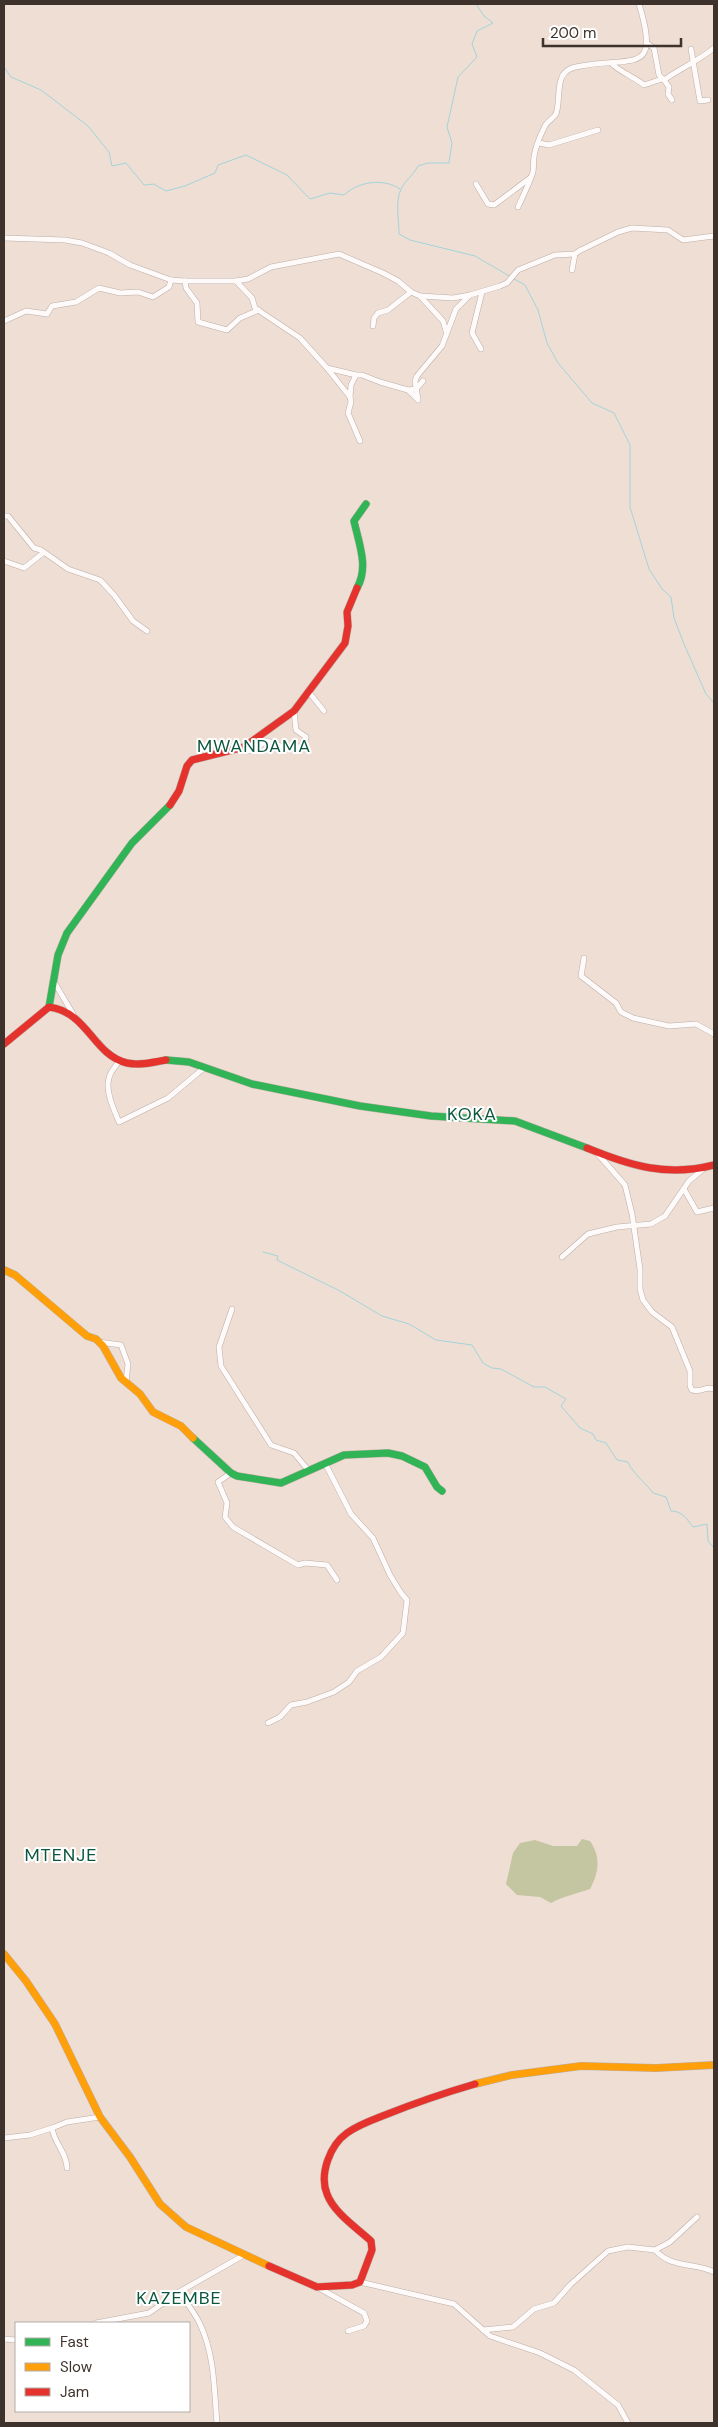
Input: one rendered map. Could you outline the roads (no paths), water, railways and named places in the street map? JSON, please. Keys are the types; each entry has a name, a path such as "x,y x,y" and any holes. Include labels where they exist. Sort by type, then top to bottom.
{"street":[{"path":"518,208 530,178 534,156 544,127 556,112 557,99 560,95 560,86 564,73 574,67 598,63 633,62 639,59 645,53 648,44 640,4"},
{"path":"648,44 654,48 659,75 669,86 669,97 672,100"},
{"path":"612,64 644,85 663,80 678,70 695,63 714,48"},
{"path":"691,49 695,63 700,101 708,100"},
{"path":"539,143 549,145 598,130"},
{"path":"476,184 488,204 494,205 530,178"},
{"path":"420,296 453,298 482,292 500,286 524,268 531,267 556,255 575,254 585,247 632,228 668,230 683,240 714,236"},
{"path":"4,238 65,240 82,243 108,253 130,265 171,280 185,282 248,279 271,267 339,254 383,273 420,296 443,321 446,331"},
{"path":"572,270 575,254"},
{"path":"4,320 26,311 47,314 52,306 76,302 99,288 120,293 138,292 153,297 169,287 171,280"},
{"path":"236,281 252,298 253,305 300,338 350,397"},
{"path":"185,282 186,288 197,303 196,317 198,322 202,324 227,330 240,318 259,310"},
{"path":"373,326 374,318 378,313 392,307 412,292"},
{"path":"481,349 472,333 482,292"},
{"path":"408,390 418,400 415,381 417,376 442,346 446,331 456,309 470,295"},
{"path":"326,368 356,376 362,375 408,390 416,389 423,381"},
{"path":"356,376 351,385 351,402 348,413 360,441"},
{"path":"4,1044 49,1007 52,980 58,955 67,933 132,843 168,808 179,791 187,766 192,760 244,747 294,711 345,643 348,626 347,612 350,601 363,577 364,568 354,521 360,516 366,504"},
{"path":"4,516 8,516 30,545 77,573 86,574 100,580 114,594 133,621 147,631"},
{"path":"4,561 24,568 44,553"},
{"path":"308,691 324,711"},
{"path":"244,747 249,751 268,741 283,748 292,749 304,746 306,737 296,730 294,711"},
{"path":"584,958 581,976 616,1003 621,1012 653,1024 669,1026 696,1024 714,1034"},
{"path":"52,980 75,1017 109,1054 119,1060 138,1064 179,1060 240,1080 348,1105 437,1116 516,1121 594,1150 655,1168 685,1171 714,1165"},
{"path":"49,1007 60,1008 75,1017"},
{"path":"119,1060 109,1078 108,1084 114,1111 119,1122 168,1098 204,1068"},
{"path":"594,1150 625,1185 634,1225 640,1269 640,1289 644,1300 652,1312 672,1327 680,1351 690,1371 690,1386 692,1390 696,1392 710,1388 714,1390"},
{"path":"562,1257 588,1234 634,1225 650,1224 665,1216 689,1181 702,1169"},
{"path":"684,1189 697,1212 714,1208"},
{"path":"4,1270 14,1275 86,1336 99,1342 121,1345 128,1364 126,1382"},
{"path":"232,1309 219,1347 221,1366 271,1445 294,1453 309,1471"},
{"path":"99,1342 121,1378 144,1398 153,1412 181,1426 231,1473 245,1478 277,1483 285,1482 326,1465 344,1455 388,1453 402,1456 425,1467 437,1487 442,1491"},
{"path":"268,1723 280,1717 289,1707 342,1688 357,1671 381,1657 401,1636 405,1627 407,1600 393,1579 373,1538 351,1514 326,1465"},
{"path":"231,1473 218,1482 227,1503 225,1517 233,1527 298,1565 305,1563 327,1565 337,1580"},
{"path":"4,1954 26,1981 55,2024 100,2117 166,2211 186,2227 244,2255 317,2286 364,2313 367,2321 364,2326 348,2331"},
{"path":"360,2282 372,2250 371,2241 334,2206 327,2194 324,2179 324,2169 331,2152 346,2133 363,2124 433,2096 512,2075 581,2066 656,2068 714,2065"},
{"path":"4,2138 30,2135 68,2122 100,2117"},
{"path":"52,2128 54,2139 66,2159 67,2168"},
{"path":"655,2250 670,2242 697,2217"},
{"path":"482,2330 513,2327 534,2309 554,2303 570,2285 608,2251 628,2247 655,2250 673,2264 714,2272"},
{"path":"102,2322 149,2314 179,2292 244,2255"},
{"path":"317,2286 352,2285 360,2282 416,2297 450,2302 460,2308 490,2336 540,2353 574,2370 618,2405 628,2423"},
{"path":"179,2292 197,2318 208,2346 212,2364 217,2423"}],"waterway":[{"path":"476,4 484,16 493,23 477,31 472,44 477,57 458,77 447,127 452,143 449,163 428,163 418,166 403,186 398,200 399,234 410,240 475,256 511,277"},
{"path":"4,49 4,56"},
{"path":"4,67 11,77 41,90 88,126 109,152 112,166 126,163 144,185 154,184 166,191 185,186 215,173 218,165 246,155 287,175 310,199 330,193 344,195 364,184 379,182 387,183 400,189"},
{"path":"514,279 525,285 538,310 547,343 558,363 592,403 614,413 630,445 630,507 649,569 662,589 671,597 674,618 684,644 706,694 714,703"},
{"path":"263,1252 278,1256 277,1260 340,1291 382,1316 409,1324 436,1340 472,1345 483,1363 492,1368 501,1369 534,1387 545,1387 566,1399 561,1406 580,1428 593,1434 596,1440 606,1443 617,1460 628,1462 633,1471 653,1493 666,1497 671,1511 681,1514 693,1527 707,1524 708,1541 714,1548"}],"district":[{"name":"MWANDAMA","path":"254,746"},
{"name":"KOKA","path":"472,1114"},
{"name":"MTENJE","path":"61,1855"},
{"name":"KAZEMBE","path":"179,2298"}]}
